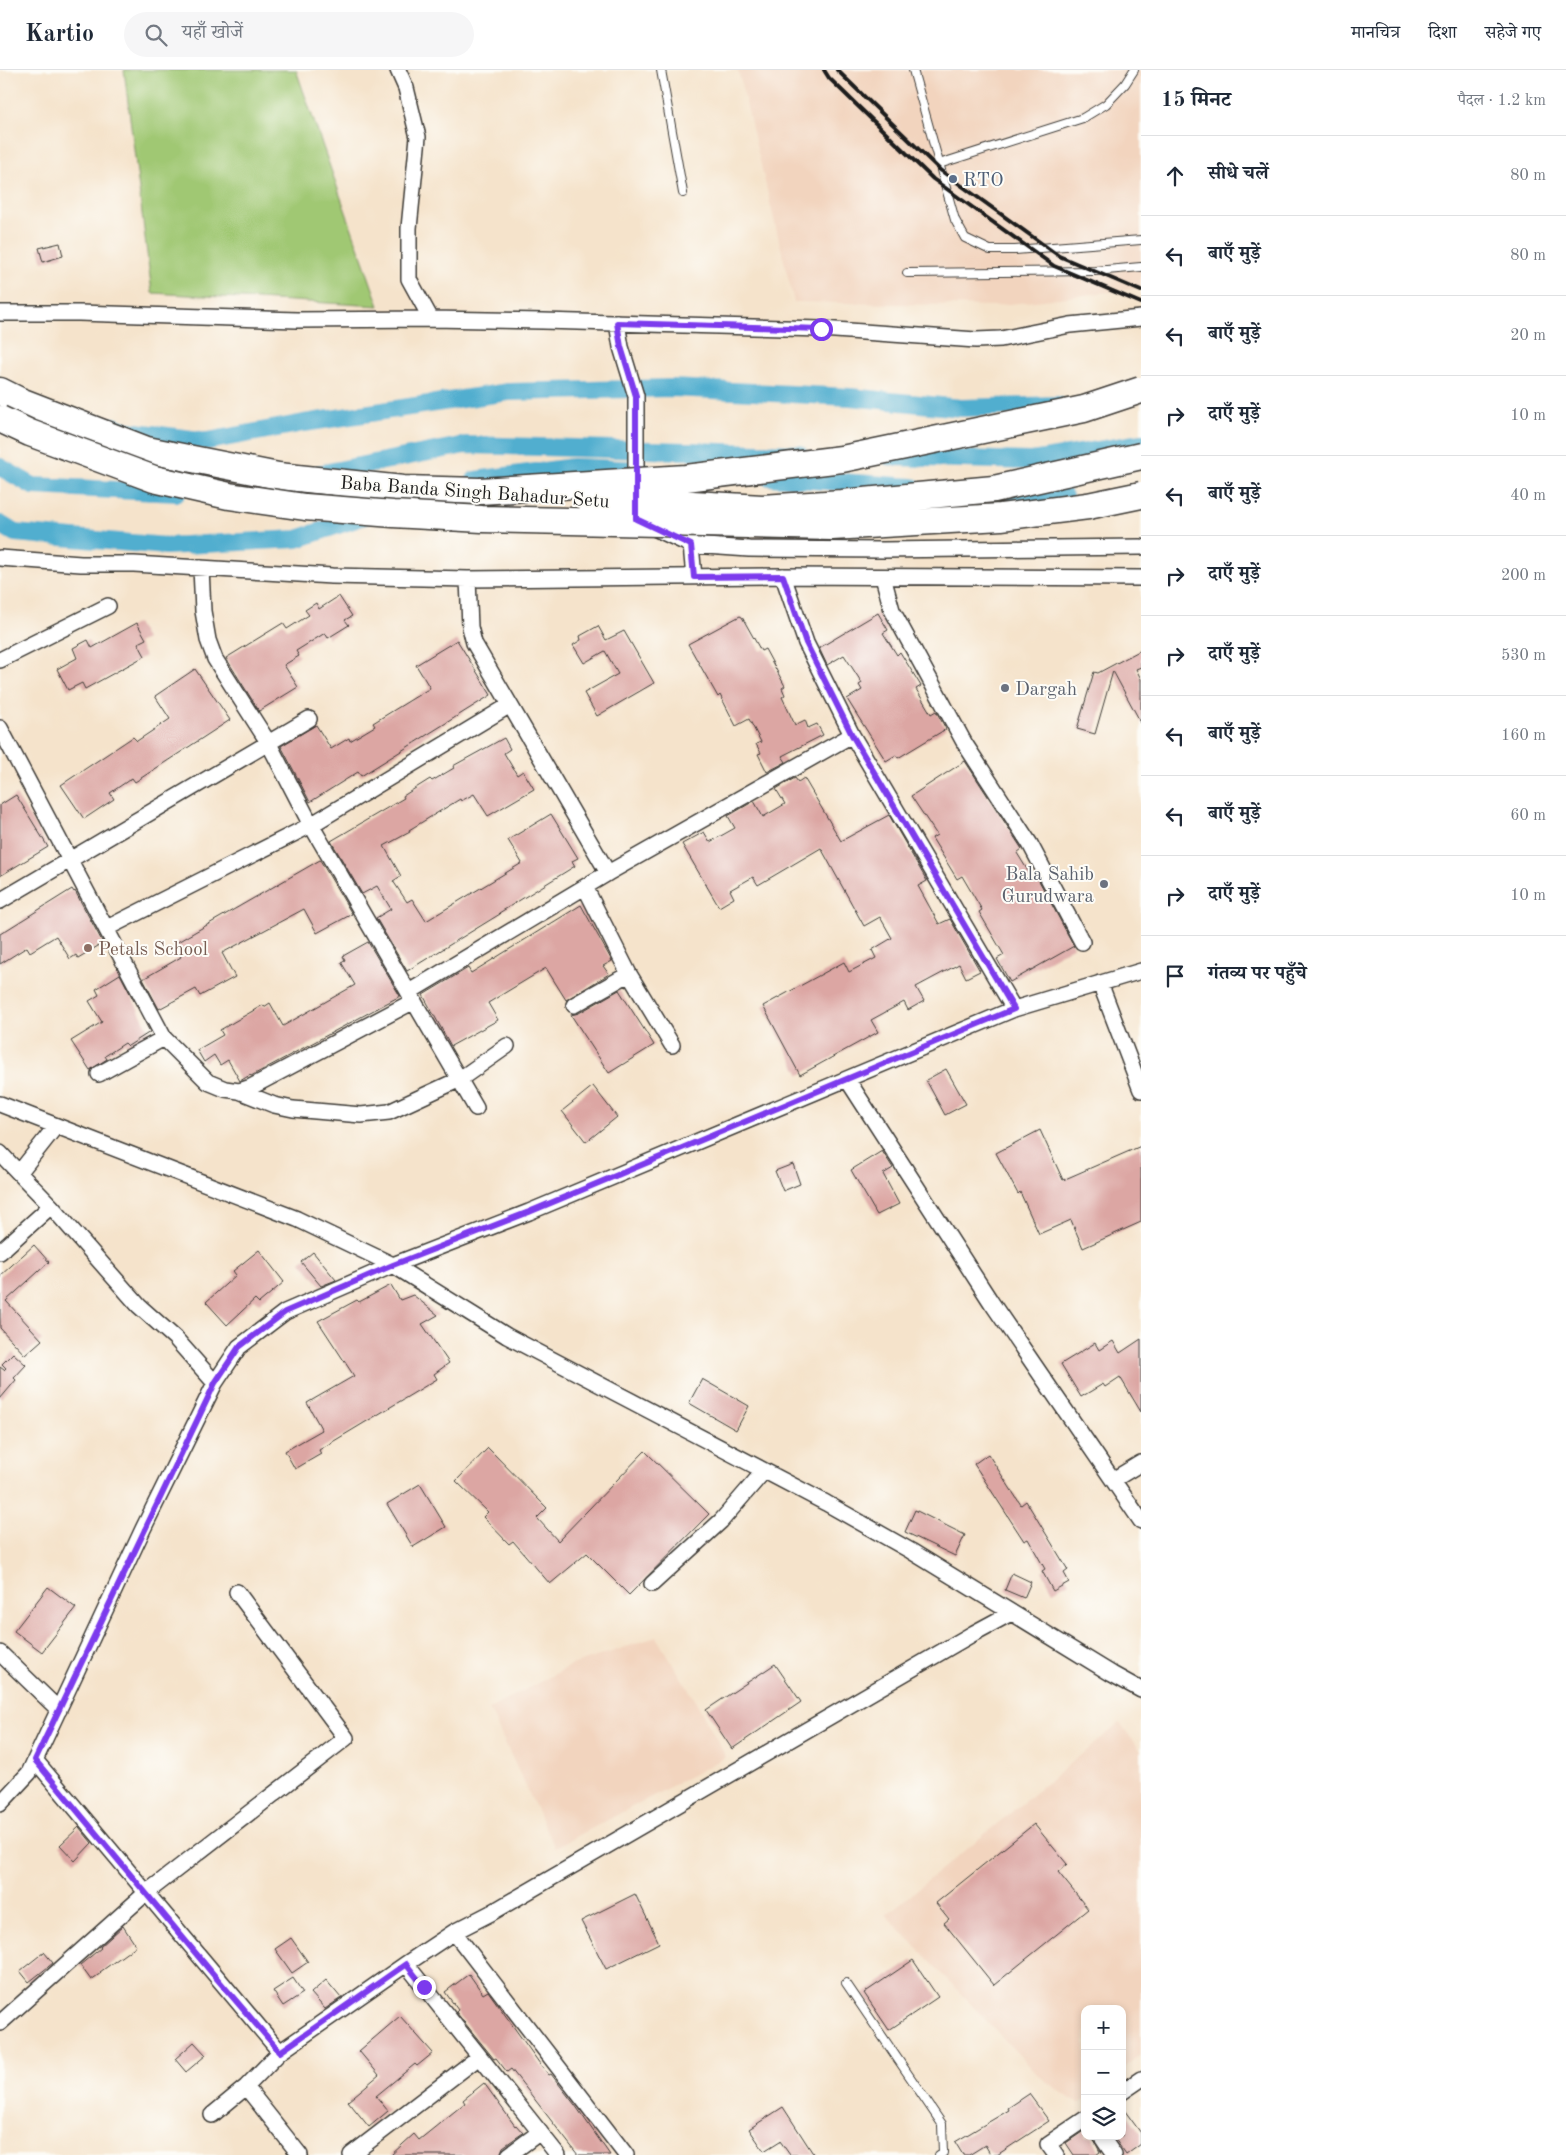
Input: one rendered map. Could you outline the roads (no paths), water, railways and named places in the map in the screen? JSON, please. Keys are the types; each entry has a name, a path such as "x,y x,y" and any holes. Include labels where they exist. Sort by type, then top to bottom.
{"highway":[{"name":"Baba Banda Singh Bahadur Setu","path":"0,390 18,400 147,450 278,476 403,489 762,508 842,504 994,489 1141,456"},
{"path":"480,492 686,478 842,459 1084,409 1141,390"},
{"name":"Baba Banda Singh Bahadur Setu","path":"0,419 30,434 154,480 229,496 324,509 482,519 832,527 1002,517 1088,506 1141,495"},
{"path":"1088,506 1141,503"}],"street":[{"path":"398,70 406,88 418,137 409,228 409,279 432,319"},
{"path":"0,313 79,313 297,320 432,319 617,323 821,329 976,340 1001,339 1070,324 1141,318"},
{"path":"617,323 621,347 636,396 636,519 691,545 749,549 874,550 1141,547"},
{"path":"691,545 694,577"},
{"path":"0,558 81,564 201,568 332,576 468,579 783,576 1141,578"},
{"path":"201,568 203,611 208,640 215,659 268,742 311,825 476,1108"},
{"path":"783,576 806,643 852,735 1014,1009"},
{"path":"883,577 892,610 965,744 1030,844 1082,942"},
{"path":"468,579 470,627 474,643 608,873"},
{"path":"0,660 108,606"},
{"path":"107,928 311,825 510,705"},
{"path":"0,901 309,719"},
{"path":"0,728 164,1038 208,1082 226,1089 239,1091 274,1105 292,1109 374,1114 389,1112 408,1105 460,1079 507,1046"},
{"path":"239,1091 251,1087 412,996 608,873 852,735"},
{"path":"585,887 629,974 672,1045"},
{"path":"0,1804 29,1773 215,1383 239,1347 285,1312 393,1265 529,1212 1014,1009 1141,971"},
{"path":"574,1005 629,974"},
{"path":"1100,983 1141,1090"},
{"path":"99,1074 164,1038"},
{"path":"847,1079 991,1302 1141,1521"},
{"path":"0,1104 297,1219 393,1265 507,1336 764,1470 911,1551 1141,1690"},
{"path":"19,1173 56,1126"},
{"path":"0,1153 51,1206 139,1306 175,1338 215,1383"},
{"path":"0,1252 51,1206"},
{"path":"1112,1480 1141,1462"},
{"path":"652,1584 721,1522 764,1470"},
{"path":"0,2023 146,1893 346,1738 237,1592"},
{"path":"212,2115 246,2087 280,2052 454,1932 525,1894 1011,1613"},
{"path":"0,1653 59,1710"},
{"path":"35,1760 280,2052"},
{"path":"454,1932 626,2155"},
{"path":"406,1964 558,2155"},
{"path":"351,2155 479,2057"},
{"path":"1126,2089 1141,2079"},
{"path":"246,2087 300,2155"},
{"path":"1056,2155 1048,2144 1081,2122"},
{"path":"509,2155 540,2132"},
{"path":"1104,2140 1114,2155"}],"lane":[{"path":"660,70 683,193"},
{"path":"913,70 955,220 965,238 990,250 1015,250 1141,240"},
{"path":"939,164 1084,118 1106,104 1125,84 1134,70"},
{"path":"907,273 1095,271 1141,267"},
{"path":"846,1983 942,2124 943,2152 939,2155"}],"waterway":[{"path":"113,426 128,431 208,441 304,423 508,392 672,388 850,397 961,408 1058,405"},
{"path":"890,457 1032,461 1141,443"},
{"path":"318,474 465,445 799,454"},
{"path":"0,467 33,486 177,493"},
{"path":"475,480 573,467 641,470"},
{"path":"769,477 913,487"},
{"path":"996,495 1043,499 1064,496"},
{"path":"0,524 15,533 166,546 297,539 365,516"}],"railway":[{"path":"824,70 829,78 933,179 1054,266 1141,303"},
{"path":"837,70 940,170 1059,256 1141,291"}],"place":[{"name":"RTO","path":"953,179"},
{"name":"Dargah","path":"1005,688"},
{"name":"Bala Sahib Gurudwara","path":"1104,884"},
{"name":"Petals School","path":"88,948"}]}
